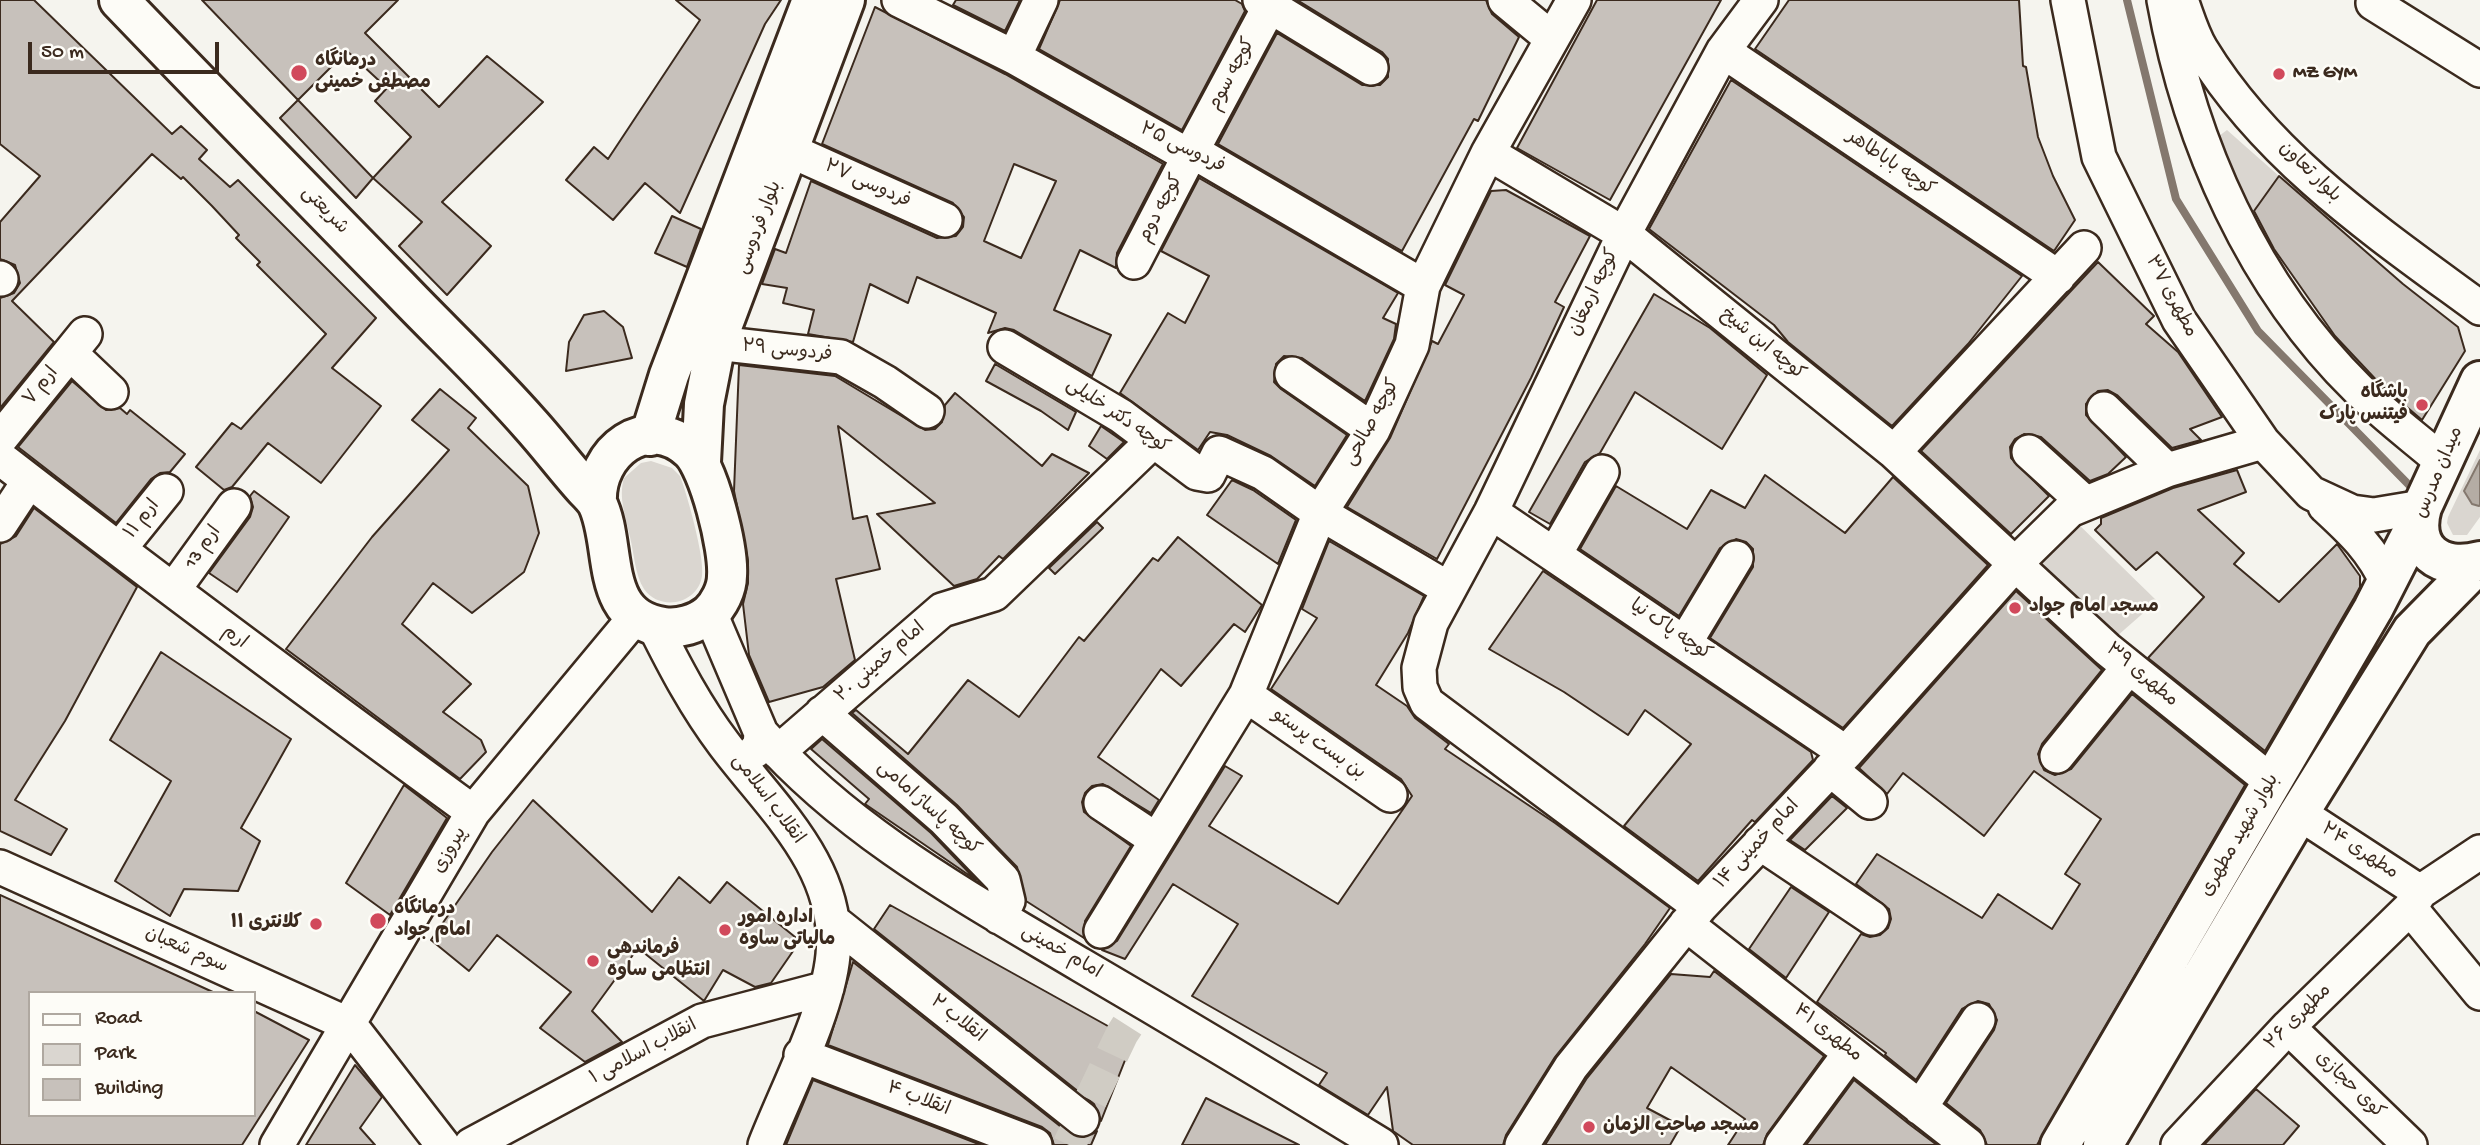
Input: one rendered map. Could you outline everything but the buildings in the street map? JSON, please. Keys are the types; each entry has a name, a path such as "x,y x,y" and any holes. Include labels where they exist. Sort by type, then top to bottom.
{"main road":[{"name":"شریعتی","path":"119,0 529,423 597,503"},
{"name":"بلوار فردوسی","path":"701,462 704,404 716,343 845,0"},
{"name":"بلوار فردوسی","path":"650,436 669,375 804,4"},
{"name":"میدان مدرس","path":"2480,380 2419,515 2423,545 2438,561 2460,566 2480,561"},
{"name":"شریعتی","path":"529,423 568,446 607,461"},
{"path":"650,436 679,443 701,462 708,478 728,578 722,597 710,613 693,624 674,628 645,621 623,602 616,586 597,503 596,486 607,461 624,444 650,436"},
{"name":"بلوار شهید مطهری","path":"2060,1145 2387,583 2419,515"},
{"name":"بلوار شهید مطهری","path":"2103,1145 2299,813 2413,631 2480,561"}],"street":[{"name":"فردوسی ۲۵","path":"899,0 1014,57 1191,153 1423,286"},
{"path":"1014,57 1041,0"},
{"path":"1505,0 1551,38"},
{"name":"کوچه صالحی","path":"1101,931 1155,839 1247,695 1320,513 1373,430 1412,345 1423,286 1488,153 1574,0"},
{"name":"کوچه ارمغان","path":"1448,592 1491,512 1624,234 1723,51 1761,0"},
{"name":"مطهری ۳۷","path":"2068,0 2099,157 2179,320 2263,442 2311,493 2352,512 2419,515"},
{"path":"2164,0 2175,60 2205,147 2253,254 2299,320 2357,389 2443,462"},
{"name":"بلوار تعاون","path":"2181,0 2200,47 2238,103 2343,207 2480,308"},
{"path":"1268,2 1371,68"},
{"name":"کوچه سوم","path":"1191,153 1268,2"},
{"path":"2373,3 2480,71"},
{"name":"کوچه باباطاهر","path":"1723,51 2058,277"},
{"name":"فردوسی ۲۷","path":"789,150 945,220"},
{"name":"کوچه دوم","path":"1134,262 1191,153"},
{"name":"کوچه ابن شیخ","path":"1488,153 1624,234 1894,452 2016,563"},
{"path":"1894,452 2084,248"},
{"name":"ارم ۷","path":"0,439 77,343 111,392"},
{"name":"فردوسی ۲۹","path":"716,343 841,357 874,375 928,411"},
{"name":"کوچه دکتر خلیلی","path":"1005,347 1121,416 1198,473 1208,475 1219,453 1263,473 1320,513"},
{"path":"1292,374 1373,430"},
{"path":"2104,409 2167,470"},
{"name":"امام خمینی ۲۰","path":"724,744 737,752 755,752 760,745 769,743 822,713 942,610 994,594 1153,441"},
{"name":"امام خمینی ۱۴","path":"1522,1145 1571,1067 1693,915 1838,761 2016,563 2070,510 2167,470 2263,442"},
{"path":"2029,452 2085,503"},
{"name":"ارم","path":"0,458 174,589 229,635 473,812"},
{"path":"1555,554 1602,472"},
{"path":"0,525 29,481"},
{"name":"ارم ۱۱","path":"120,548 166,491"},
{"path":"2311,493 2362,541 2377,560 2387,583"},
{"name":"ارم 13","path":"174,589 234,506"},
{"name":"کوچه پاک نیا","path":"1491,512 1686,641 1838,761 1870,802"},
{"path":"1320,513 1448,592"},
{"path":"1686,641 1736,558"},
{"name":"مطهری ۳۹","path":"2016,563 2129,667 2272,782"},
{"name":"مطهری ۴۱","path":"1448,592 1432,622 1419,668 1420,687 1427,704 1693,915 1850,1053 1968,1145"},
{"path":"710,613 769,743"},
{"name":"انقلاب اسلامی","path":"645,621 724,744 786,818 813,862 827,894 833,921 833,955 827,988 765,1145"},
{"name":"پیروزی","path":"276,1145 350,1026 473,812 645,621"},
{"path":"2057,756 2129,667"},
{"name":"بن بست پرستو","path":"1247,695 1390,795"},
{"name":"کوچه پاساژ امامی","path":"822,713 944,819 1003,880 1008,901 999,916"},
{"name":"امام خمینی","path":"769,743 819,793 883,843 999,916 1381,1145"},
{"path":"1101,803 1155,839"},
{"name":"مطهری ۲۴","path":"2299,813 2415,900 2480,993"},
{"path":"1759,843 1872,918"},
{"name":"مطهری ۲۶","path":"2178,1145 2288,1027 2415,900 2480,852"},
{"name":"سوم شعبان","path":"0,867 350,1026 443,1145"},
{"name":"انقلاب ۲","path":"833,921 1082,1119"},
{"name":"انقلاب اسلامی ۱","path":"471,1145 702,1021 827,988"},
{"path":"1920,1108 1978,1020"},
{"name":"کوی حجازی","path":"2288,1027 2410,1145"},
{"path":"1783,1145 1850,1053"},
{"name":"انقلاب ۴","path":"801,1055 1035,1145"}],"green space":[{"path":"2227,130 2279,176 2247,221 2215,139"},
{"path":"2480,450 2480,460 2466,484 2472,504 2480,505 2480,517 2467,535 2453,535 2447,523 2448,517"},
{"path":"651,461 672,468 680,476 698,541 702,567 699,586 694,593 678,602 659,601 644,589 637,571 623,508 624,478 641,463"},
{"path":"2070,516 2157,601 2108,644 2022,564"}],"shaded area":[{"path":"2480,460 2479,506 2472,504 2464,491"}],"waterway":[{"path":"2127,0 2176,199 2258,331 2409,485"}],"tunnel":[{"path":"1069,1145 1122,1034 1143,1001"}],"place":[{"name":"درمانگاه مصطفی خمینی","path":"299,73"},
{"name":"MZ GYM","path":"2279,74"},
{"name":"باشگاه فیتنس پارک","path":"2422,405"},
{"name":"مسجد امام جواد","path":"2015,608"},
{"name":"درمانگاه امام جواد","path":"378,921"},
{"name":"کلانتری ۱۱","path":"316,924"},
{"name":"اداره امور مالیاتی ساوه","path":"725,930"},
{"name":"فرماندهی انتظامی ساوه","path":"593,961"},
{"name":"مسجد صاحب الزمان","path":"1589,1127"}]}
